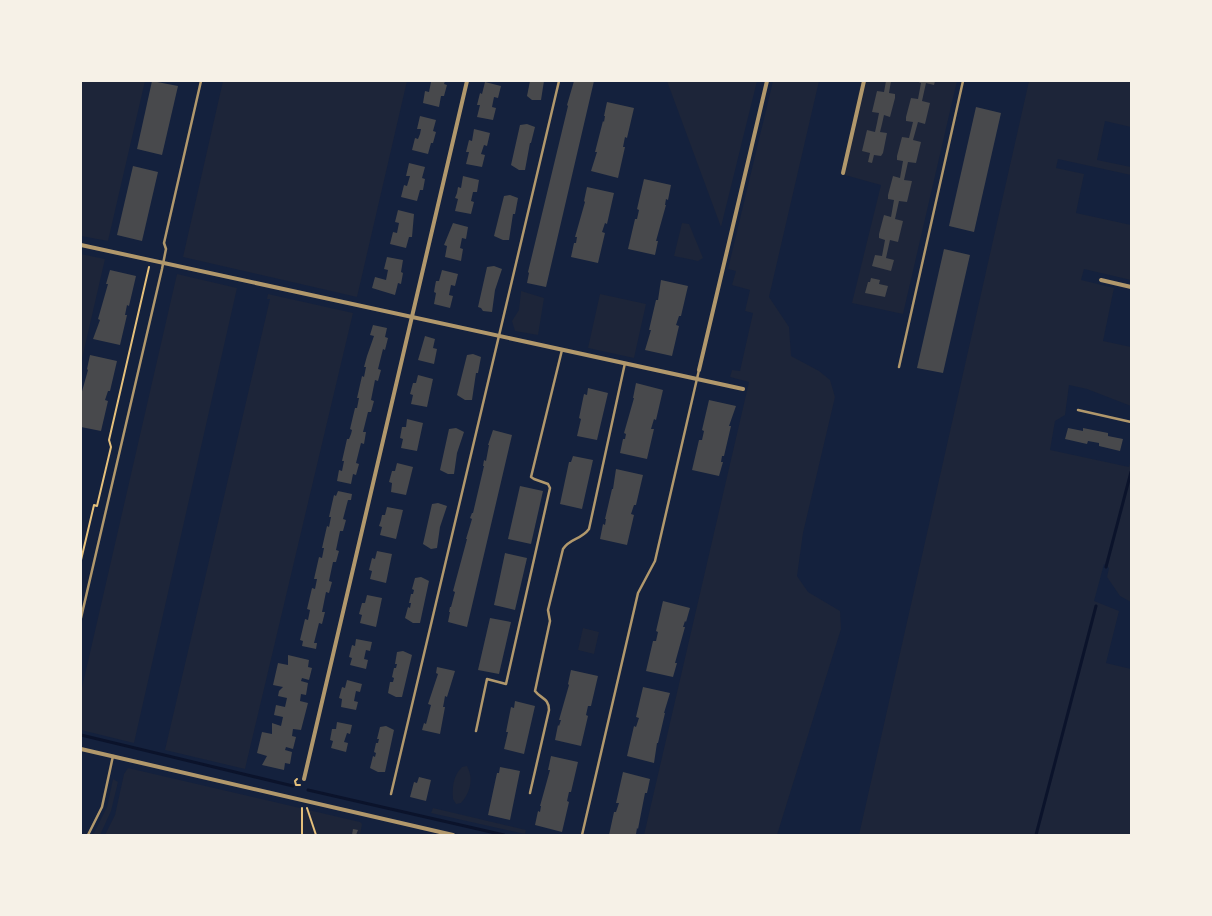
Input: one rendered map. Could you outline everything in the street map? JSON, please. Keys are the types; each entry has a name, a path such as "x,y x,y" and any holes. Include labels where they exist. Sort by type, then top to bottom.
{"street":[{"path":"304,779 467,81"},
{"path":"699,370 767,81"},
{"path":"843,174 864,81"},
{"path":"81,245 743,389"},
{"path":"1101,280 1131,287"},
{"path":"81,749 454,835"}],"lane":[{"path":"81,618 164,263 166,249 164,243 201,81"},
{"path":"391,794 500,336 558,81"},
{"path":"899,367 963,81"},
{"path":"476,731 487,679 506,684 529,585 550,488 548,484 531,477 562,350"},
{"path":"530,793 549,710 549,704 545,698 535,691 550,621 548,610 563,549 568,542 582,536 588,530 625,364"},
{"path":"582,835 638,593 655,560 699,370"},
{"path":"1078,410 1131,422"},
{"path":"88,835 102,807 113,756"}],"path":[{"path":"81,560 94,505 97,506 112,447 109,440 149,268"},
{"path":"302,806 302,835"},
{"path":"307,808 316,835"}],"shaded area":[{"path":"81,81 145,81 108,241 81,236"},
{"path":"223,81 407,81 357,297 183,257"},
{"path":"667,81 757,81 721,227"},
{"path":"773,81 819,81 769,297 789,327 791,356 819,371 830,380 835,397 803,533 797,576 808,592 840,611 841,629 777,835 644,835 749,382 730,377 732,370 740,371 753,313 745,311 750,290 732,285 736,271 728,269"},
{"path":"861,81 957,81 903,314 852,303 881,185 841,174"},
{"path":"1029,81 1131,81 1131,127 1105,121 1097,160 1131,167 1131,175 1058,159 1056,168 1084,174 1076,213 1131,225 1131,280 1084,269 1081,280 1114,288 1103,341 1131,347 1131,406 1087,389 1069,385 1065,415 1055,421 1050,450 1129,467 1131,459 1131,602 1120,596 1107,577 1109,568 1104,564 1094,601 1119,611 1106,663 1131,669 1131,835 859,835"},
{"path":"682,223 689,224 703,258 698,261 674,256"},
{"path":"81,254 105,259 81,363"},
{"path":"177,274 237,288 134,743 81,730 81,692"},
{"path":"521,291 544,298 538,335 515,331 512,321 519,310"},
{"path":"268,294 353,313 245,769 165,750 270,299 267,299"},
{"path":"600,294 646,304 634,358 588,348"},
{"path":"583,628 599,632 594,654 578,650"},
{"path":"467,766 471,781 469,790 461,803 456,804 453,799 454,782 459,770 462,767"},
{"path":"128,768 360,822 362,824 360,835 105,835 115,815 124,774"},
{"path":"113,779 118,782 111,811 100,835 93,835 107,807"},
{"path":"433,808 526,830 525,834 431,813"}],"building":[{"path":"152,81 178,86 162,155 137,149"},
{"path":"428,81 445,81 444,84 447,85 444,96 441,96 439,107 423,103 425,91 429,92 431,82"},
{"path":"530,81 544,81 541,100 532,100 527,96"},
{"path":"574,81 594,81 546,287 527,283 528,272"},
{"path":"886,81 891,81 889,93 895,94 895,98 890,117 884,115 880,132 887,133 883,153 881,156 874,155 872,163 868,162 870,153 862,151 867,130 875,132 879,113 872,112 877,91 884,92"},
{"path":"916,81 935,81 934,85 926,83 922,101 930,103 925,124 918,122 913,140 921,142 916,163 908,162 904,180 912,181 907,202 899,201 895,219 903,221 898,242 890,240 886,258 894,260 891,271 872,266 875,255 882,256 885,240 879,238 879,234 884,215 891,217 894,200 888,199 888,195 893,176 900,178 903,161 897,160 897,156 902,137 909,138 913,122 906,121 906,117 911,98 918,99 921,83"},
{"path":"485,82 501,86 498,98 494,97 492,107 496,108 493,120 477,117 480,105 477,105"},
{"path":"607,102 634,108 627,138 625,137 623,147 625,147 618,178 591,171 597,152 595,152 603,121 604,122"},
{"path":"976,107 1001,113 974,232 949,226"},
{"path":"420,116 436,120 433,131 436,132 428,154 412,150 415,138 418,139 420,134 421,129 417,129"},
{"path":"527,124 535,127 530,143 525,170 519,170 511,165 520,125"},
{"path":"474,129 490,133 487,146 484,145 481,154 485,155 482,167 466,164 469,152 466,152 469,140 472,141"},
{"path":"409,163 425,167 422,178 425,179 423,190 420,190 417,201 401,197 404,185 407,186 410,176 406,176"},
{"path":"133,166 158,172 142,241 117,235"},
{"path":"463,176 479,180 477,192 473,192 471,201 474,202 471,214 455,211 458,199 455,198 458,187 461,188"},
{"path":"644,179 671,185 668,200 666,199 666,205 656,241 658,241 655,255 628,249 635,219 637,219 639,210 637,209"},
{"path":"587,187 614,193 607,224 605,223 602,232 605,233 598,263 571,257 574,243 576,243 577,237 575,237 585,202"},
{"path":"510,195 518,198 515,214 513,214 509,240 503,240 494,236 504,196"},
{"path":"398,210 414,214 412,237 409,237 406,248 390,244 393,232 397,233 399,223 395,222"},
{"path":"453,223 468,227 466,239 462,238 460,248 463,249 461,261 445,257 447,246 444,245"},
{"path":"944,249 970,255 943,373 917,368"},
{"path":"387,257 403,260 401,284 398,283 395,295 372,288 375,277 386,280 388,270 384,269"},
{"path":"494,266 502,269 495,290 492,312 483,311 478,307 487,267"},
{"path":"110,270 136,276 129,306 127,305 125,315 127,315 120,345 93,339 100,320 98,319 108,284 106,284"},
{"path":"442,270 458,274 455,286 451,285 449,295 453,296 450,308 434,304 436,281 439,281"},
{"path":"871,278 880,280 879,284 888,286 885,297 865,293 868,282 870,282"},
{"path":"661,280 688,286 681,316 679,316 676,325 679,326 672,356 645,350 651,330 649,330 656,300 658,300"},
{"path":"373,325 387,328 385,337 388,338 385,350 383,349 378,369 381,370 378,381 375,380 371,400 374,401 371,412 368,412 363,432 366,432 364,444 361,443 356,463 359,464 356,475 353,474 351,484 337,481 339,470 342,471 344,461 342,461 347,439 349,439 351,434 352,430 350,429 355,408 357,408 359,398 357,398 362,376 364,377 366,367 364,367 374,336 370,335"},
{"path":"425,336 435,339 433,348 437,349 434,364 418,360"},
{"path":"473,354 481,357 478,373 476,373 472,400 465,400 457,395 467,355"},
{"path":"90,355 117,361 110,391 108,391 105,400 108,401 101,431 81,427 81,395 88,370"},
{"path":"418,375 433,379 427,407 411,404 413,395 410,394 413,383 416,383"},
{"path":"636,383 663,390 656,420 654,419 651,429 654,429 647,459 620,453 623,439 625,439 626,434 624,433 634,398"},
{"path":"588,388 608,393 597,440 577,436 584,394 587,395"},
{"path":"709,400 736,406 729,426 731,426 724,456 722,456 721,462 723,462 719,476 692,470 699,440 702,440 704,431 702,430"},
{"path":"407,419 423,423 417,451 401,448 403,439 400,438 402,427 406,427"},
{"path":"456,428 464,432 457,453 454,474 448,474 440,470 449,429"},
{"path":"1068,428 1083,431 1083,428 1108,433 1108,436 1123,439 1120,451 1099,446 1099,443 1088,441 1087,444 1065,439"},
{"path":"493,430 512,435 467,627 448,622 449,612 472,519 470,518 473,513 484,466 484,460 486,461 488,445"},
{"path":"573,456 593,460 582,509 560,504 569,462 571,462"},
{"path":"397,463 413,467 406,495 391,492 392,483 389,482 392,471 395,471"},
{"path":"616,469 643,475 636,505 634,505 631,514 634,515 627,545 600,539 603,524 605,525"},
{"path":"520,486 543,491 531,544 508,539"},
{"path":"338,491 352,494 351,500 348,500 343,519 346,520 343,531 340,531 336,550 339,551 336,562 333,562 329,581 332,582 329,593 326,592 322,612 325,612 322,624 319,623 314,643 317,643 316,649 302,646 303,641 300,640 305,619 308,620 310,610 307,609 312,588 315,589 317,579 314,579 319,557 322,558 324,548 322,548 327,526 329,527 331,517 329,517 334,495 336,496"},
{"path":"438,503 447,506 440,527 437,548 431,549 423,544 432,504"},
{"path":"387,507 403,510 396,539 380,535 382,527 379,526 382,515 385,515"},
{"path":"377,551 392,554 386,583 370,579 372,571 369,570 372,558 375,559"},
{"path":"505,553 527,558 515,610 494,605"},
{"path":"421,577 429,581 420,623 413,623 405,618 408,607 410,608 411,603 409,603 411,594 413,594 414,590 412,589 415,578"},
{"path":"367,595 382,598 376,627 360,623 362,615 359,614 362,603 365,603"},
{"path":"663,601 690,608 683,627 685,627 675,663 677,663 673,677 646,671 653,641 656,641 658,632 656,631"},
{"path":"490,618 511,622 499,674 478,670"},
{"path":"356,639 372,642 370,651 366,650 364,659 368,660 366,669 350,665 352,658 349,657 352,645 355,646"},
{"path":"403,651 412,655 402,697 396,697 388,693 390,682 393,682 394,678 392,677 394,668 396,668 397,664 395,664 397,652"},
{"path":"288,655 309,660 308,667 312,668 309,680 302,678 301,681 308,683 306,695 301,694 300,701 308,703 301,730 293,729 292,736 296,737 293,749 286,747 285,750 292,752 290,764 285,763 284,770 262,765 267,756 257,753 262,732 272,734 272,723 281,726 283,717 274,715 276,705 285,707 287,698 278,696 279,691 283,687 273,685 278,663 288,665"},
{"path":"437,667 455,671 447,697 445,696 443,707 445,707 440,734 422,730 424,723 426,724 431,705 428,704 438,674 436,673"},
{"path":"571,670 598,676 591,706 588,706 586,715 588,716 581,746 555,740 569,685"},
{"path":"347,680 362,684 360,692 356,691 354,701 358,702 356,710 341,707 342,699 339,698 342,687 345,688"},
{"path":"643,687 670,693 657,743 654,763 627,756 634,726 636,727 639,718 636,717"},
{"path":"515,701 535,706 524,754 504,749 511,707 514,708"},
{"path":"337,722 352,725 350,734 347,733 344,742 348,743 346,752 331,748 333,741 330,740 332,729 336,729"},
{"path":"386,726 394,730 385,772 378,772 370,768 373,756 375,757 376,753 374,752 376,743 378,743 379,739 377,739 380,727"},
{"path":"551,756 578,762 571,792 569,792 567,801 569,802 562,832 535,825 538,811 540,812 540,806 550,770 548,770"},
{"path":"500,767 520,771 510,820 488,815 497,773 499,773"},
{"path":"623,772 650,779 647,793 645,793 638,829 637,828 636,834 639,835 609,835 614,812 616,812 619,803 616,803"},
{"path":"419,777 431,780 426,801 410,797 414,782 417,783"},
{"path":"353,829 358,830 356,835 352,835"}],"waterway":[{"path":"1106,567 1131,472"},
{"path":"1036,835 1096,606"},
{"path":"81,735 293,786"},
{"path":"308,790 504,835"}]}
